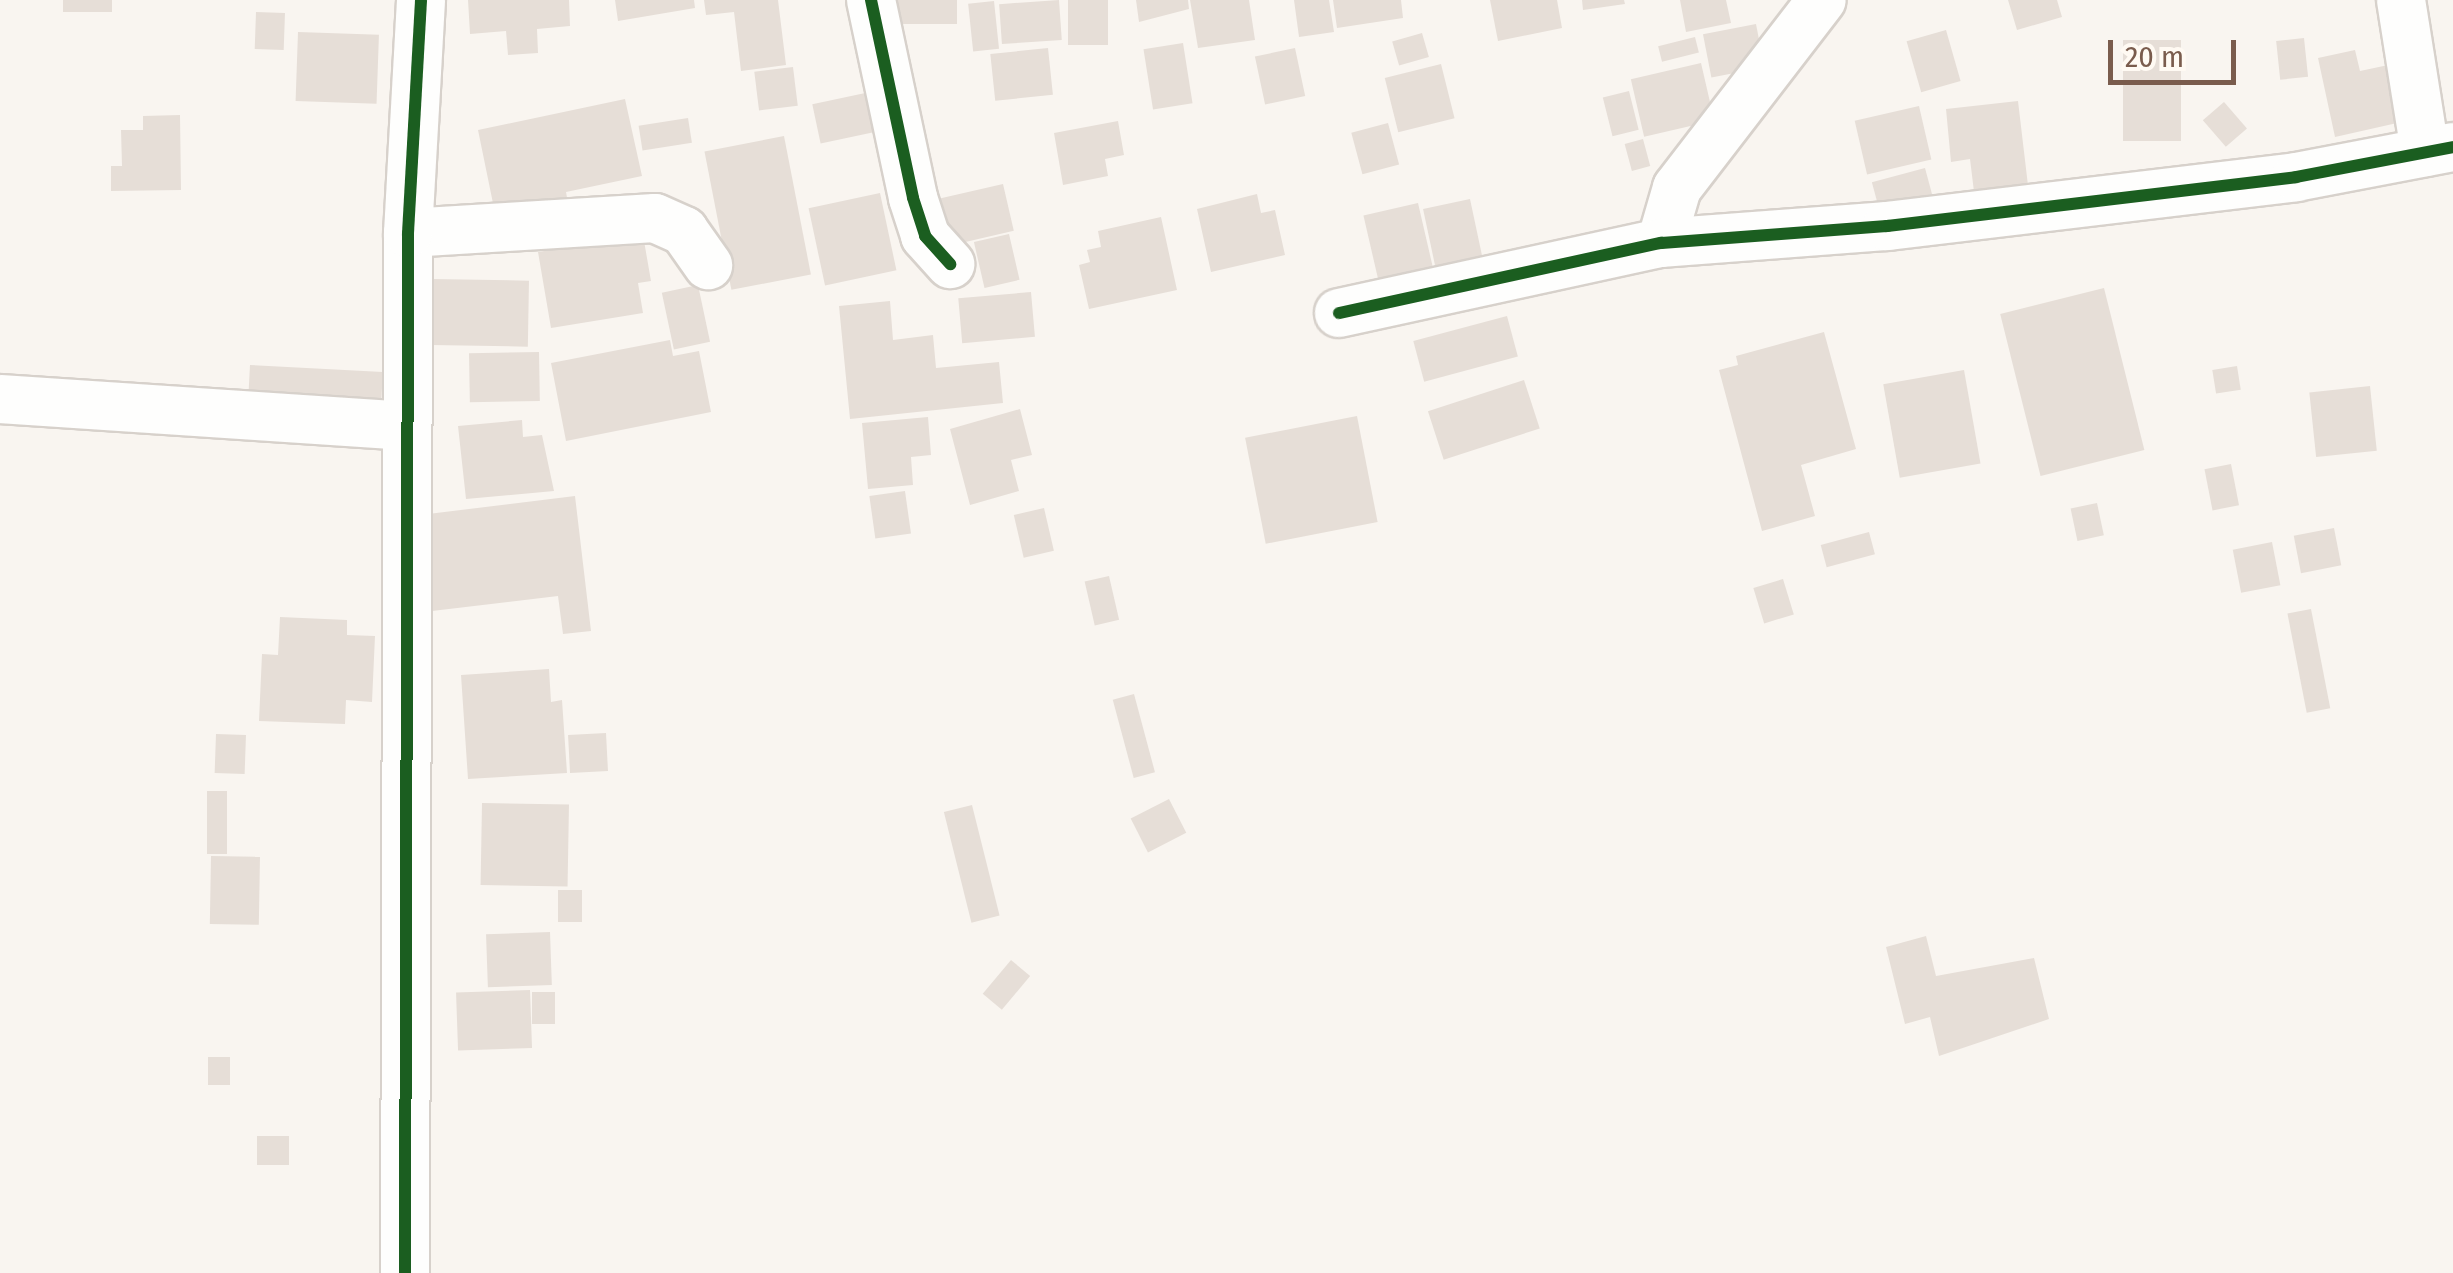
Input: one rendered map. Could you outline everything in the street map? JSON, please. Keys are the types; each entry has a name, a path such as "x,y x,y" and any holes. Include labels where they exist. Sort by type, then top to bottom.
{"street":[{"path":"405,1273 408,234 421,0"},
{"path":"871,0 913,198 925,236 950,264"},
{"path":"1662,243 1677,188 1822,0"},
{"path":"1338,313 1662,243 1887,226 2151,189 2296,177 2439,149 2401,0"},
{"path":"408,234 654,218 684,232 708,265"},
{"path":"0,400 406,426"}],"building":[{"path":"63,0 112,0 112,12 63,12"},
{"path":"468,0 569,0 570,26 537,29 538,53 508,55 506,31 470,34"},
{"path":"615,0 694,0 695,8 618,21"},
{"path":"704,0 778,0 786,65 741,71 734,12 706,15"},
{"path":"883,0 957,0 957,24 883,24"},
{"path":"1059,0 1062,40 1002,44 999,4"},
{"path":"1068,0 1108,0 1108,45 1068,45"},
{"path":"1136,0 1188,0 1189,9 1139,22"},
{"path":"1190,0 1249,0 1255,40 1198,48"},
{"path":"1294,0 1329,0 1334,32 1299,37"},
{"path":"1333,0 1401,0 1403,18 1337,28"},
{"path":"1490,0 1557,0 1562,28 1498,41"},
{"path":"1582,0 1624,0 1625,4 1583,10"},
{"path":"1680,0 1726,0 1731,23 1686,32"},
{"path":"2008,0 2057,0 2062,17 2017,30"},
{"path":"994,1 999,49 973,51 968,4"},
{"path":"256,12 285,13 284,50 255,49"},
{"path":"1756,24 1764,67 1711,77 1703,34"},
{"path":"1946,30 1961,81 1921,92 1907,41"},
{"path":"298,32 379,35 377,104 296,101"},
{"path":"1422,33 1429,57 1399,66 1392,42"},
{"path":"1695,37 1699,53 1662,62 1658,46"},
{"path":"2304,38 2308,77 2280,80 2276,41"},
{"path":"2123,40 2181,40 2181,141 2123,141"},
{"path":"1183,43 1193,103 1153,110 1143,49"},
{"path":"1048,48 1053,95 995,101 990,54"},
{"path":"1295,48 1305,96 1265,104 1255,57"},
{"path":"2355,50 2360,71 2393,64 2406,121 2335,137 2318,58"},
{"path":"1701,63 1714,120 1644,137 1631,79"},
{"path":"1441,64 1455,118 1398,132 1385,78"},
{"path":"793,67 798,106 759,110 754,72"},
{"path":"1629,91 1639,130 1612,136 1603,98"},
{"path":"870,92 878,131 821,143 812,104"},
{"path":"625,99 642,176 566,192 568,203 496,218 478,130"},
{"path":"2018,101 2029,194 1975,200 1970,159 1951,162 1946,109"},
{"path":"2224,102 2247,128 2226,147 2203,120"},
{"path":"1919,106 1931,160 1867,174 1855,121"},
{"path":"180,115 181,190 111,191 111,166 122,166 121,130 143,130 143,116"},
{"path":"688,118 692,143 643,151 639,126"},
{"path":"1118,121 1124,155 1105,159 1108,176 1063,185 1054,133"},
{"path":"1388,123 1399,165 1362,174 1351,133"},
{"path":"784,136 811,274 731,290 704,151"},
{"path":"1643,139 1650,166 1632,171 1625,144"},
{"path":"1925,168 1932,194 1879,208 1872,182"},
{"path":"1003,184 1014,231 941,248 930,201"},
{"path":"880,193 896,270 825,285 809,208"},
{"path":"1257,194 1261,213 1275,210 1285,255 1211,272 1197,209"},
{"path":"1470,199 1483,259 1436,269 1423,209"},
{"path":"1418,203 1436,279 1381,292 1363,216"},
{"path":"1161,217 1177,290 1089,309 1079,265 1090,262 1087,250 1101,247 1098,231"},
{"path":"1009,234 1020,280 984,288 974,242"},
{"path":"643,235 651,281 638,283 643,313 551,328 538,252"},
{"path":"432,279 529,281 528,347 431,345"},
{"path":"698,285 710,342 674,349 662,293"},
{"path":"2104,288 2144,450 2041,476 2000,314"},
{"path":"1031,292 1035,337 962,343 958,298"},
{"path":"890,301 893,340 933,335 936,368 999,362 1003,403 850,419 839,306"},
{"path":"1507,316 1518,357 1424,382 1413,341"},
{"path":"1824,332 1856,449 1801,465 1815,516 1762,531 1719,370 1738,365 1736,356"},
{"path":"670,340 673,356 699,351 711,412 566,441 551,363"},
{"path":"539,352 540,401 470,402 469,353"},
{"path":"250,365 383,372 381,400 249,393"},
{"path":"2237,366 2241,390 2216,394 2212,370"},
{"path":"1964,370 1980,464 1900,478 1883,384"},
{"path":"1524,380 1540,429 1444,460 1428,411"},
{"path":"2370,386 2377,451 2316,457 2309,392"},
{"path":"1020,409 1032,455 1011,460 1019,491 970,505 950,429"},
{"path":"1357,416 1378,522 1266,544 1245,438"},
{"path":"928,417 931,455 911,457 913,485 868,489 862,423"},
{"path":"522,420 523,437 542,435 554,491 466,499 458,426"},
{"path":"2231,464 2239,505 2213,510 2204,469"},
{"path":"905,491 911,534 875,539 869,496"},
{"path":"575,496 591,631 563,634 558,596 432,611 420,515"},
{"path":"2097,503 2104,535 2077,541 2071,509"},
{"path":"1044,508 1054,551 1024,558 1014,515"},
{"path":"2334,528 2341,565 2301,573 2294,536"},
{"path":"1869,532 1875,554 1827,567 1821,545"},
{"path":"2272,542 2280,585 2241,593 2233,550"},
{"path":"1109,576 1119,620 1095,625 1085,582"},
{"path":"1783,579 1794,614 1764,623 1753,588"},
{"path":"2311,609 2330,708 2307,713 2287,614"},
{"path":"280,617 347,620 347,635 375,636 372,702 346,700 345,724 259,721 262,654 278,655"},
{"path":"549,669 551,702 562,700 567,773 468,779 461,675"},
{"path":"1134,694 1155,772 1134,778 1113,700"},
{"path":"606,733 608,771 570,773 568,735"},
{"path":"216,734 246,735 245,774 215,773"},
{"path":"207,791 227,791 227,854 207,854"},
{"path":"1169,799 1186,833 1148,852 1131,819"},
{"path":"482,803 569,805 568,887 481,885"},
{"path":"972,805 1000,916 971,923 944,812"},
{"path":"211,856 260,857 259,925 210,924"},
{"path":"558,890 582,890 582,922 558,922"},
{"path":"550,932 552,985 488,987 486,934"},
{"path":"1926,936 1936,976 2034,958 2049,1019 1939,1056 1930,1017 1905,1024 1886,947"},
{"path":"1011,960 1030,976 1002,1010 983,994"},
{"path":"530,990 532,1048 458,1051 456,993"},
{"path":"532,992 555,992 555,1024 532,1024"},
{"path":"208,1057 230,1057 230,1085 208,1085"},
{"path":"257,1136 289,1136 289,1165 257,1165"}],"cycle path":[{"path":"405,1273 408,233 421,0"},
{"path":"871,0 913,198 925,236 950,264"},
{"path":"1339,313 1661,243 1887,226 2296,177 2453,147"}]}
